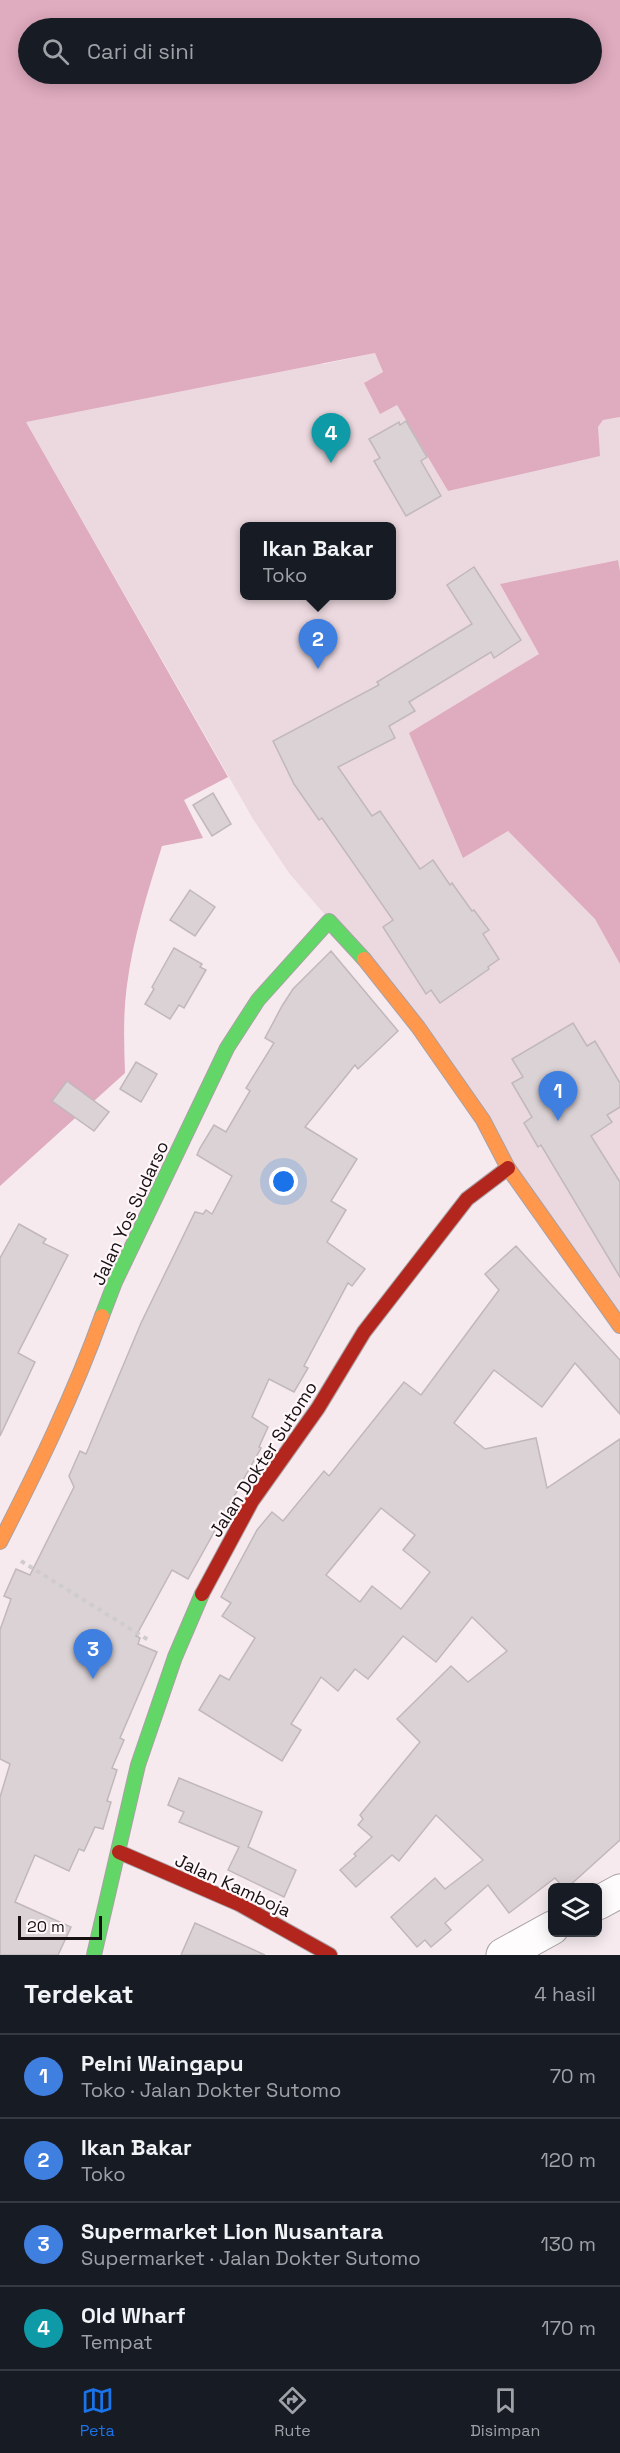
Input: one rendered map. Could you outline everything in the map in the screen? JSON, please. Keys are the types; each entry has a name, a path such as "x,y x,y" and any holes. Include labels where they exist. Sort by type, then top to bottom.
{"street":[{"name":"Jalan Yos Sudarso","path":"0,1542 45,1455 83,1369 115,1282 227,1048 258,1000 328,921 369,965 418,1027 483,1120 508,1168"},
{"path":"508,1168 620,1326"},
{"name":"Jalan Dokter Sutomo","path":"94,1955 138,1765 175,1657 194,1610 252,1501 318,1408 364,1332 467,1199 508,1168"},
{"name":"Jalan Kamboja","path":"119,1852 239,1904 330,1955"},
{"path":"602,1900 620,1891"},
{"path":"503,1955 548,1930"}],"path":[{"path":"20,1560 175,1657"}],"shaded area":[{"path":"0,0 620,0 620,417 603,420 598,427 600,456 448,491 397,405 380,414 364,383 383,372 375,353 26,422 228,777 184,800 203,838 162,846 130,967 124,1018 125,1073 0,1186"},
{"path":"0,330 324,364 375,353 383,372 365,383 397,405 448,491 598,427 603,420 620,417 620,571 617,560 501,584 539,654 463,858 508,831 596,919 620,960 620,1320 344,937 289,873 253,819 18,408"},
{"path":"618,560 620,571 620,964 595,919 508,831 463,858 409,733 539,654 500,584"}],"building":[{"path":"406,421 427,457 421,461 441,496 406,516 374,461 380,458 369,439 399,422 400,425"},
{"path":"474,567 521,640 494,658 491,652 409,702 415,711 389,726 395,738 338,767 372,816 380,811 420,869 433,860 450,885 452,883 489,930 483,934 499,959 488,967 489,969 440,1003 431,990 426,994 383,927 393,920 322,818 319,820 294,784 273,741 379,685 377,682 472,624 447,585"},
{"path":"213,793 231,824 212,836 193,805"},
{"path":"190,890 215,907 195,936 170,920"},
{"path":"174,948 202,964 200,967 206,970 184,1008 179,1005 170,1019 145,1004"},
{"path":"331,951 398,1031 358,1069 355,1065 305,1127 357,1159 331,1201 346,1210 327,1242 365,1269 352,1286 348,1283 304,1366 308,1368 294,1392 269,1379 252,1417 268,1427 259,1447 261,1448 188,1579 172,1570 136,1636 140,1638 138,1644 157,1652 120,1738 124,1740 112,1768 117,1770 107,1801 111,1802 103,1829 95,1827 84,1851 79,1849 69,1871 35,1855 15,1902 71,1927 58,1955 0,1955 0,1797 10,1764 0,1759 0,1630 11,1599 4,1596 16,1569 30,1575 74,1487 69,1476 80,1451 86,1454 141,1323 195,1212 203,1214 206,1210 212,1214 232,1176 197,1155 200,1148 214,1125 226,1132 250,1091 246,1088 274,1043 265,1038 282,1006 293,989"},
{"path":"573,1023 587,1046 595,1041 620,1083 620,1107 607,1115 612,1122 591,1136 620,1182 620,1277 541,1145 538,1147 524,1123 532,1117 512,1083 523,1077 512,1059"},
{"path":"136,1062 157,1074 141,1102 120,1089"},
{"path":"67,1081 109,1112 94,1131 52,1101"},
{"path":"19,1224 46,1239 43,1243 68,1255 18,1353 35,1362 0,1436 0,1258"},
{"path":"516,1246 620,1360 620,1414 575,1363 542,1407 494,1370 454,1423 485,1449 536,1438 547,1488 620,1439 620,1840 572,1883 559,1883 555,1878 509,1913 488,1885 445,1923 451,1930 431,1947 425,1940 417,1947 391,1917 435,1878 445,1889 483,1860 436,1815 399,1861 392,1855 356,1887 340,1870 372,1837 358,1825 363,1819 360,1815 420,1742 397,1719 451,1666 468,1682 507,1651 472,1617 436,1662 403,1636 368,1679 355,1669 338,1691 321,1677 291,1724 301,1730 282,1761 199,1710 220,1675 229,1680 255,1638 222,1616 231,1603 221,1597 257,1530 272,1512 283,1521 324,1471 329,1476 404,1382 421,1395 499,1290 485,1274","holes":["381,1508 415,1535 403,1550 430,1572 401,1609 372,1586 360,1602 326,1575"]},
{"path":"179,1778 262,1812 248,1847 296,1870 284,1897 228,1870 239,1847 179,1822 184,1812 168,1805"},
{"path":"195,1923 265,1955 181,1955"}],"traffic: fast":[{"path":"102,1316 115,1282 227,1048 258,1000 329,921 364,959"},
{"path":"94,1955 138,1765 175,1657 202,1594"}],"traffic: slow":[{"path":"364,959 418,1027 483,1120 508,1168 620,1326"},
{"path":"0,1542 55,1430 102,1316"}],"traffic: jam":[{"path":"202,1594 252,1501 318,1408 364,1332 467,1199 508,1168"},
{"path":"119,1852 239,1904 330,1955"}],"place":[{"name":"Old Wharf","path":"331,463"},
{"name":"Ikan Bakar","path":"318,669"},
{"name":"Pelni Waingapu","path":"558,1121"},
{"name":"Supermarket Lion Nusantara","path":"93,1679"}]}
